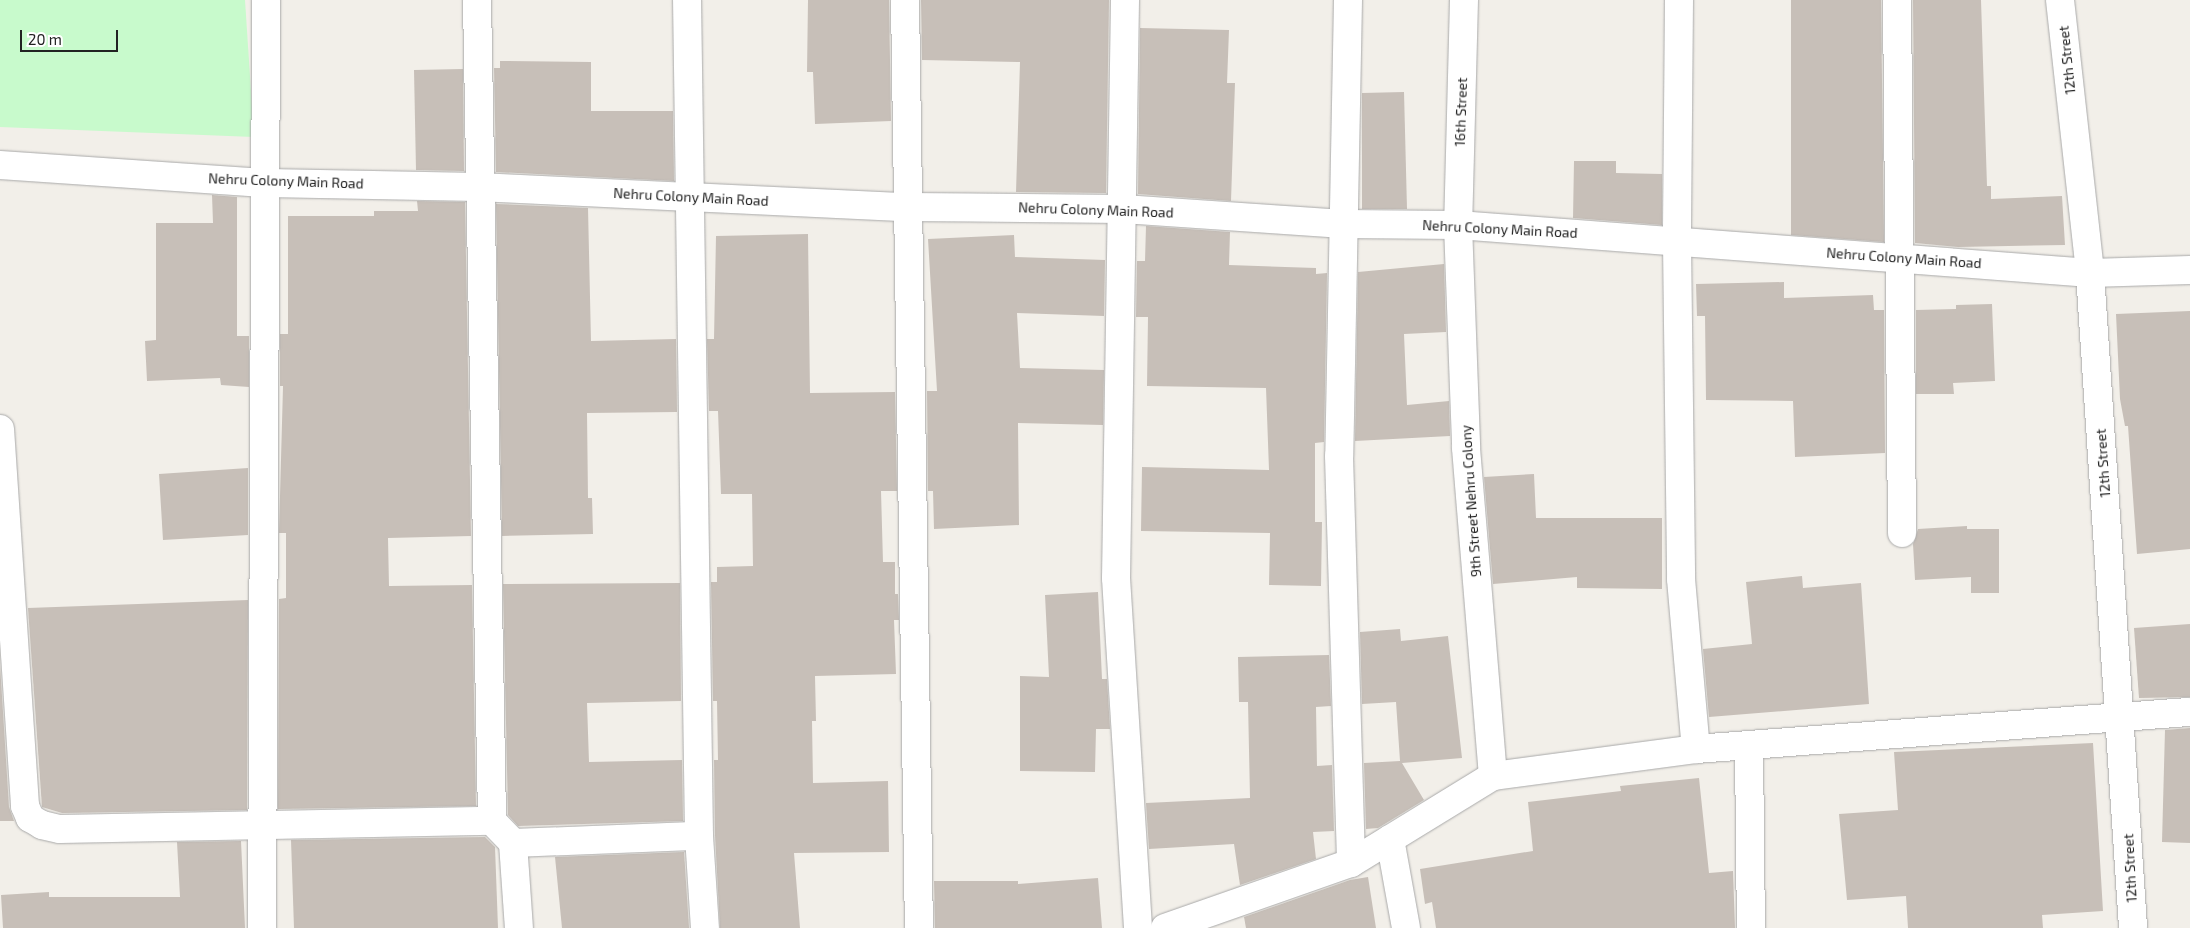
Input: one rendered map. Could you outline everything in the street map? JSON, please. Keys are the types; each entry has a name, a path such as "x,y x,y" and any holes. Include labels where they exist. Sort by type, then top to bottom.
{"street":[{"path":"262,928 261,825 267,182 266,0"},
{"path":"478,0 478,187 492,821 513,844 519,928"},
{"path":"687,0 699,836 705,928"},
{"path":"905,0 906,207 919,928"},
{"path":"1126,0 1116,578 1138,928"},
{"path":"1348,0 1339,456 1351,863"},
{"name":"16th Street","path":"1458,225 1464,0"},
{"path":"1679,0 1677,242 1682,579 1696,749"},
{"path":"1897,0 1902,533"},
{"name":"12th Street","path":"2060,0 2090,272 2121,718 2133,928"},
{"name":"Nehru Colony Main Road","path":"0,165 267,182 478,187 906,207 1123,209 1343,224 1458,225 2090,272 2190,270"},
{"name":"9th Street Nehru Colony","path":"1458,225 1466,448 1493,776"},
{"path":"0,429 23,788 30,818 54,829 492,821"},
{"path":"1165,928 1351,863 1493,776 1696,749 2190,712"},
{"path":"1749,746 1751,928"},
{"path":"513,844 699,836"},
{"path":"1390,839 1406,928"}],"green space":[{"path":"0,0 245,0 254,137 0,127"}],"building":[{"path":"808,0 889,0 891,121 815,124 813,72 807,72"},
{"path":"921,0 1109,0 1106,193 1016,192 1020,62 922,60"},
{"path":"1791,0 1881,0 1884,242 1791,235"},
{"path":"1913,0 1981,0 1987,186 1991,186 1991,199 2062,196 2065,245 1958,247 1915,243"},
{"path":"1140,28 1229,30 1227,83 1235,83 1231,201 1138,194"},
{"path":"500,61 591,62 591,111 673,111 674,181 496,172 494,68 500,68"},
{"path":"463,69 464,171 416,170 414,70"},
{"path":"1404,92 1407,209 1362,209 1362,93"},
{"path":"1574,161 1616,161 1616,173 1662,174 1662,225 1573,218"},
{"path":"212,195 237,197 237,336 249,336 249,387 221,385 220,378 147,381 145,341 156,340 156,223 213,223"},
{"path":"417,201 465,202 471,536 388,538 389,586 472,585 476,806 278,809 279,599 286,598 286,533 279,533 283,386 280,386 280,334 288,334 288,216 374,216 374,211 418,211"},
{"path":"496,204 588,208 591,341 676,339 677,412 587,413 588,498 592,498 593,534 502,536"},
{"path":"1146,226 1230,232 1229,265 1316,268 1316,274 1327,273 1324,442 1315,443 1315,522 1322,522 1321,586 1269,585 1270,533 1141,531 1142,467 1269,470 1266,388 1147,386 1148,317 1136,317 1137,261 1145,261"},
{"path":"808,234 810,393 895,392 897,491 881,491 883,562 895,562 895,594 898,594 899,620 894,620 896,674 815,676 816,721 812,721 813,783 888,781 889,852 794,853 800,928 720,928 715,835 714,760 718,760 717,701 713,701 711,582 717,582 717,567 753,566 752,494 721,494 718,411 709,411 707,339 714,339 716,236"},
{"path":"1014,235 1015,257 1105,260 1104,316 1017,313 1020,368 1104,370 1103,425 1018,423 1019,525 934,529 933,491 928,491 927,391 937,391 928,239"},
{"path":"1444,264 1446,332 1404,334 1407,405 1449,401 1450,436 1355,441 1358,272"},
{"path":"1784,282 1784,298 1873,295 1874,310 1884,310 1885,453 1795,457 1793,401 1706,400 1705,316 1697,316 1696,284"},
{"path":"1992,304 1995,381 1953,383 1954,394 1916,394 1916,310 1956,309 1956,305"},
{"path":"2190,311 2190,549 2137,554 2128,426 2125,426 2120,399 2116,314"},
{"path":"248,468 248,535 163,540 159,474"},
{"path":"1534,474 1536,518 1662,518 1662,589 1577,588 1577,577 1493,584 1484,477"},
{"path":"1967,526 1967,529 1999,529 1999,593 1971,593 1971,577 1915,580 1913,544 1918,529"},
{"path":"1802,576 1803,588 1861,583 1869,704 1709,717 1703,649 1752,644 1746,582"},
{"path":"680,583 681,701 587,703 589,762 682,760 683,821 518,826 508,815 503,584"},
{"path":"1098,592 1102,679 1107,679 1110,729 1096,729 1095,772 1020,771 1020,676 1049,677 1045,595"},
{"path":"248,600 247,810 62,813 42,807 28,608"},
{"path":"2190,624 2190,697 2139,698 2134,628"},
{"path":"1400,629 1401,641 1448,636 1462,758 1402,763 1424,800 1378,828 1366,829 1364,763 1400,761 1396,702 1362,704 1360,632"},
{"path":"1329,655 1331,706 1316,707 1317,766 1332,765 1334,831 1313,832 1316,859 1240,885 1234,844 1149,849 1146,803 1250,798 1248,702 1239,702 1238,657"},
{"path":"0,665 9,807 14,821 0,821"},
{"path":"2190,728 2190,843 2162,842 2165,730"},
{"path":"2093,743 2103,911 2042,915 2043,928 1908,928 1906,896 1847,900 1839,814 1898,810 1894,752"},
{"path":"1699,778 1709,873 1733,871 1735,928 1436,928 1432,902 1425,904 1420,869 1533,851 1528,802 1621,791 1620,786"},
{"path":"485,837 495,847 498,928 294,928 291,840"},
{"path":"241,841 245,928 3,928 1,895 49,892 49,897 180,897 177,842"},
{"path":"684,852 689,928 562,928 555,857"},
{"path":"1368,877 1376,928 1246,928 1244,917 1350,880"},
{"path":"1098,878 1102,928 935,928 934,881 1018,881 1018,884"}]}
